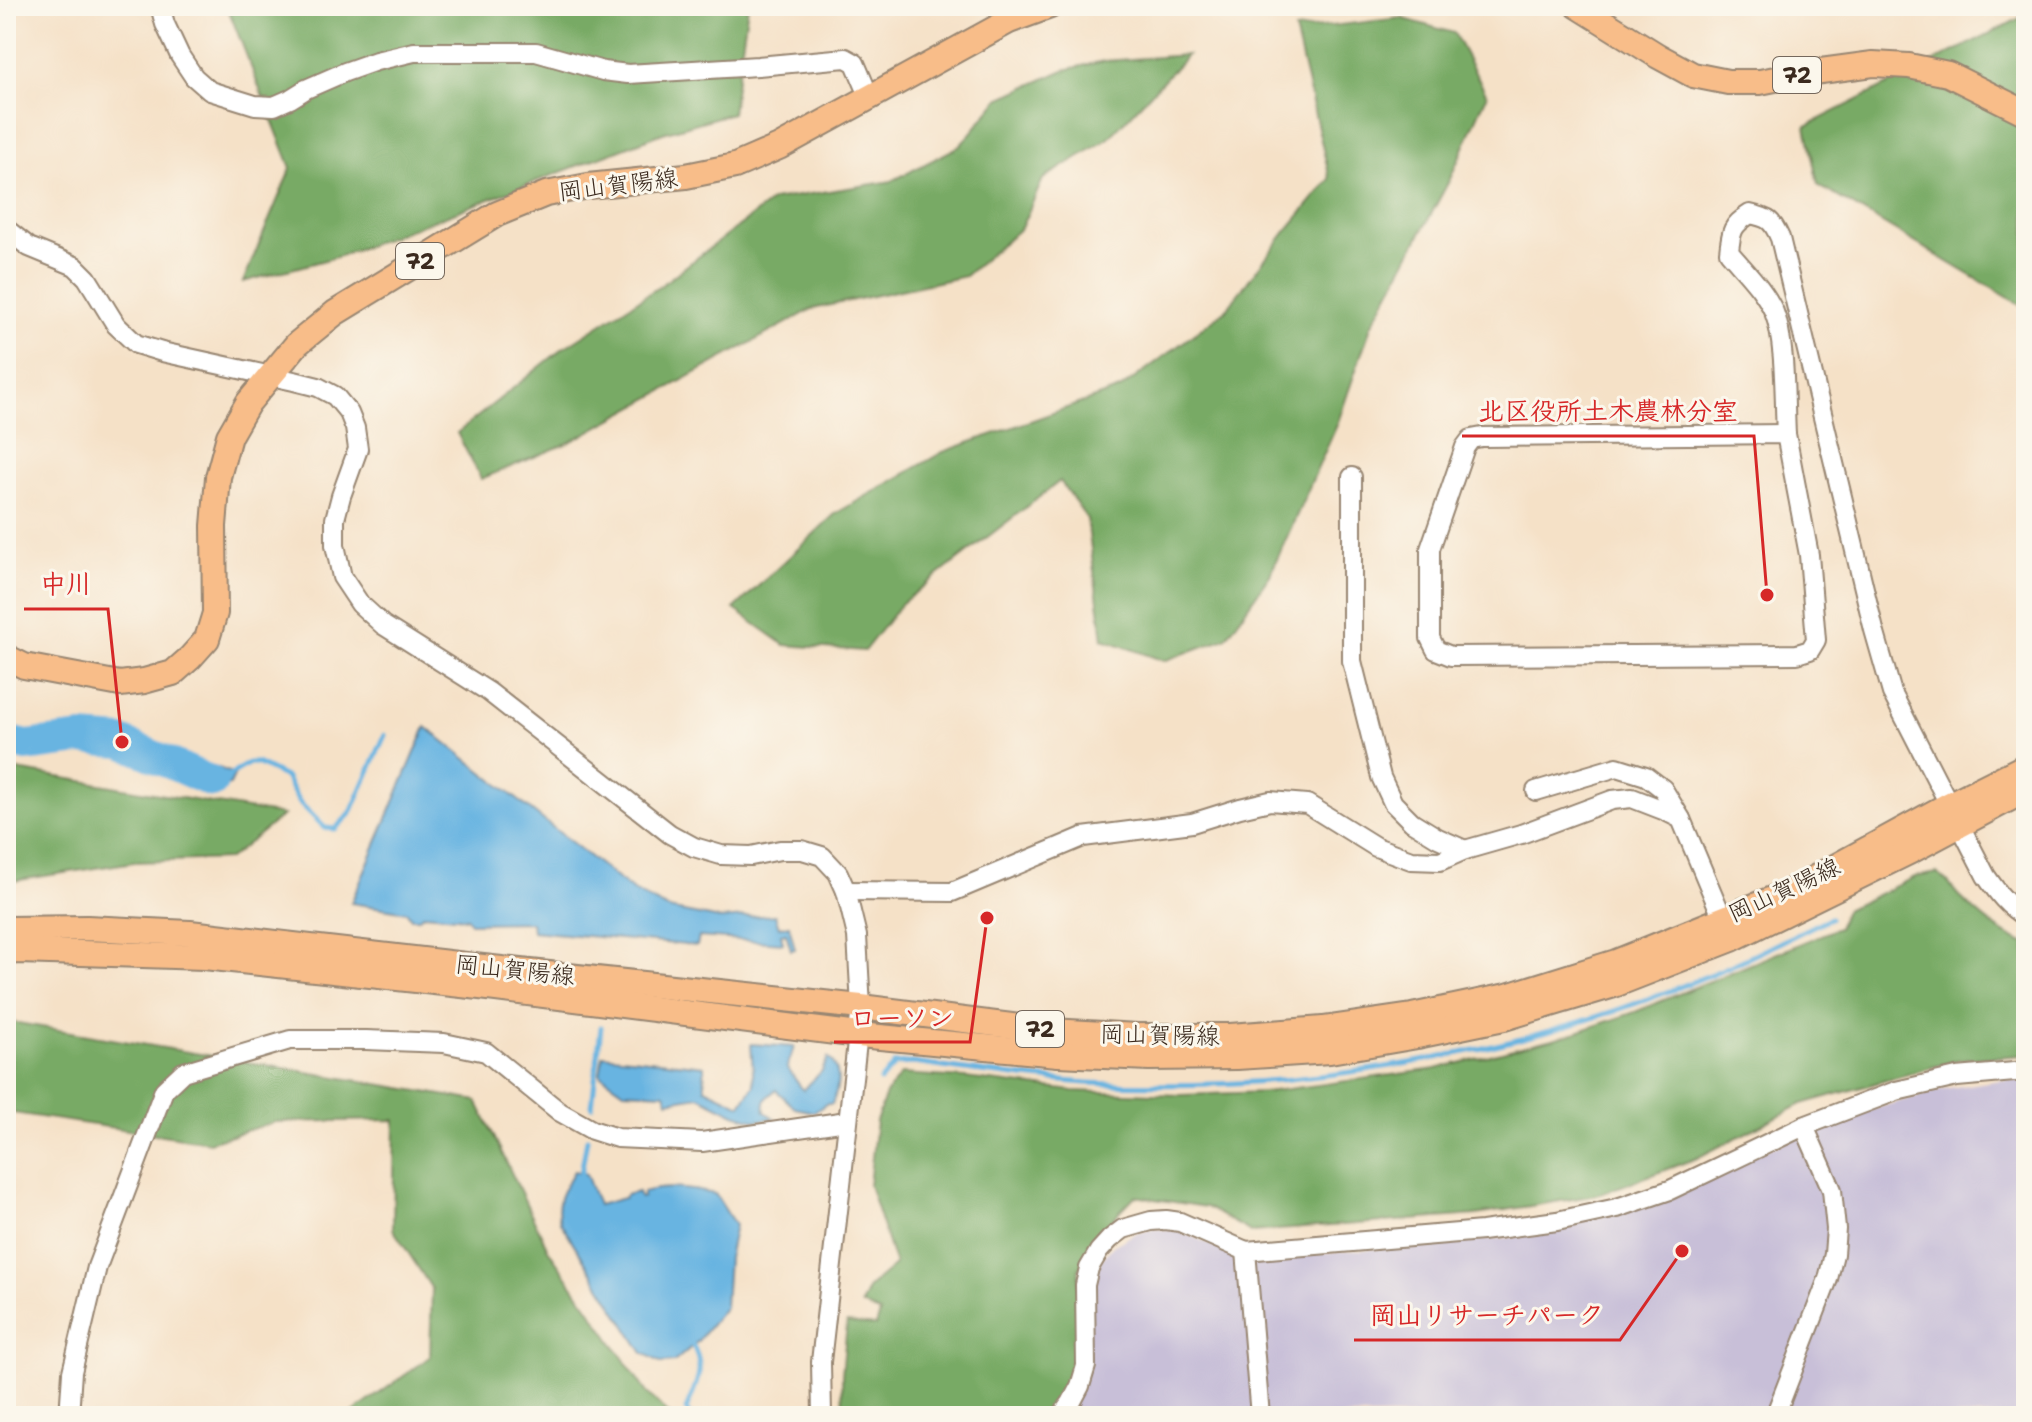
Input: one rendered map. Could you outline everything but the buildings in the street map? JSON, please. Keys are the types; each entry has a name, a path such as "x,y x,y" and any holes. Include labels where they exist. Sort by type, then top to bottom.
{"main road":[{"name":"岡山賀陽線","path":"6,657 24,666 120,684 173,673 190,658 207,639 215,613 214,526 218,477 229,436 248,403 270,375 297,344 335,313 497,214 546,194 588,186 686,176 735,166 779,147 1009,21 1050,6"},
{"name":"72","path":"1578,6 1693,75 1728,82 1760,82 1873,64 1909,66 1948,74 2026,113"},
{"name":"岡山賀陽線","path":"6,952 204,957 480,987 859,1035 1058,1054 1149,1058 1237,1057 1330,1051 1504,1018 1614,985 1732,939 1913,850 1954,815 2026,766"},
{"name":"岡山賀陽線","path":"6,929 87,928 190,933 1052,1031 1137,1036 1230,1036 1323,1029 1412,1016 1507,996 1616,962 1789,892 1954,815 2026,790"}],"street":[{"path":"160,6 180,56 194,77 210,91 255,105 274,106 345,72 414,52 536,52 603,71 628,74 846,58 855,63 870,98"},
{"path":"1786,434 1471,439 1465,447 1430,549 1430,638 1436,650 1451,656 1797,654 1810,650 1816,640 1809,555 1786,434 1780,332 1773,310 1761,290 1729,252 1735,223 1750,214 1763,216 1773,222 1780,238 1874,630 1892,693 1986,876 2000,896 2026,917"},
{"path":"6,229 29,247 75,266 87,278 116,325 136,344 318,387 335,396 349,413 358,449 335,519 335,545 342,577 360,604 383,625 489,692 670,834 694,847 721,855 751,856 780,850 802,850 822,856 838,873 846,891 857,936 861,1007 821,1362 822,1416"},
{"path":"1352,477 1352,661 1381,777 1393,803 1412,822 1465,850"},
{"path":"1536,791 1617,767 1646,776 1663,789 1681,819 1723,919"},
{"path":"846,891 952,892 1083,837 1192,823 1270,801 1307,804 1376,847 1411,860 1440,861 1612,800 1632,798 1681,819"},
{"path":"69,1416 72,1372 97,1267 164,1090 183,1072 290,1040 444,1043 486,1052 560,1112 592,1130 617,1138 702,1142 847,1121"},
{"path":"1061,1416 1080,1386 1086,1366 1085,1285 1089,1268 1099,1251 1123,1229 1166,1220 1196,1227 1246,1251 1482,1231 1557,1221 1617,1208 1670,1190 1804,1126 1896,1091 1957,1077 2026,1071"},
{"path":"1775,1416 1828,1279 1834,1254 1836,1229 1832,1190 1804,1126"},
{"path":"1246,1251 1260,1416"}],"shaded area":[{"path":"2026,1079 2026,1416 1070,1416 1093,1282 1100,1262 1113,1246 1138,1232 1178,1230 1236,1256 1262,1258 1517,1237 1565,1228 1853,1115 1943,1089"}],"green space":[{"path":"227,6 748,6 732,113 663,133 340,256 243,282 291,168"},
{"path":"2026,15 2026,308 1818,185 1806,126"},
{"path":"1401,18 1454,33 1487,95 1450,179 1371,326 1337,425 1270,575 1226,638 1164,661 1103,639 1087,519 1060,481 902,603 864,651 785,645 734,609 835,514 943,452 1120,389 1225,311 1330,179 1295,30"},
{"path":"1187,55 1108,139 1043,179 1021,228 965,276 812,309 568,443 481,479 457,433 562,349 660,286 773,200 892,181 960,146 999,99 1064,70 1104,61"},
{"path":"6,768 283,815 229,859 134,862 6,882"},
{"path":"1937,873 1982,917 2026,944 2026,1055 1961,1059 1802,1104 1697,1158 1597,1195 1476,1215 1251,1232 1206,1207 1135,1196 1102,1230 1079,1269 1076,1367 1064,1398 1046,1416 843,1416 842,1375 847,1323 876,1326 880,1313 861,1305 869,1287 895,1265 869,1185 876,1121 886,1094 901,1074 1073,1091 1181,1095 1266,1092 1436,1069 1568,1035 1635,1012 1838,928 1845,910 1915,877"},
{"path":"6,1021 477,1101 548,1249 647,1393 671,1416 348,1416 430,1357 432,1289 393,1229 395,1120 275,1122 209,1142 6,1112"}],"water":[{"path":"426,727 633,891 668,909 720,919 775,915 779,927 789,925 795,949 791,950 786,933 781,934 783,943 699,937 697,946 532,931 531,922 470,923 467,918 424,914 411,918 407,912 351,903"},
{"path":"213,766 235,774 230,785 201,792"},
{"path":"751,1044 794,1047 787,1068 803,1090 822,1071 828,1058 837,1073 832,1104 826,1104 814,1112 795,1108 776,1090 765,1105 765,1112 774,1118 757,1121 699,1096 668,1101 665,1093 624,1091 600,1074 603,1055 704,1066 705,1088 741,1105 754,1085"},
{"path":"574,1171 586,1174 598,1205 638,1192 640,1198 643,1192 652,1190 697,1191 715,1194 735,1225 728,1258 725,1307 697,1342 674,1362 662,1363 643,1353 560,1222 559,1201"}],"waterway":[{"path":"228,776 249,763 257,763 285,777 299,802 325,828 335,829 351,813 385,735"},
{"path":"6,741 26,746 81,739 122,742 212,782"},
{"path":"880,1081 895,1064 913,1063 1087,1083 1168,1085 1330,1075 1411,1063 1490,1046 1646,1000 1735,964 1830,918"},
{"path":"592,1106 601,1027"},
{"path":"580,1179 587,1139"},
{"path":"690,1341 699,1368 686,1410 691,1416"}],"place":[{"name":"北区役所土木農林分室","path":"1767,595"},
{"name":"中川","path":"122,742"},
{"name":"ローソン","path":"987,918"},
{"name":"岡山リサーチパーク","path":"1682,1251"}]}
